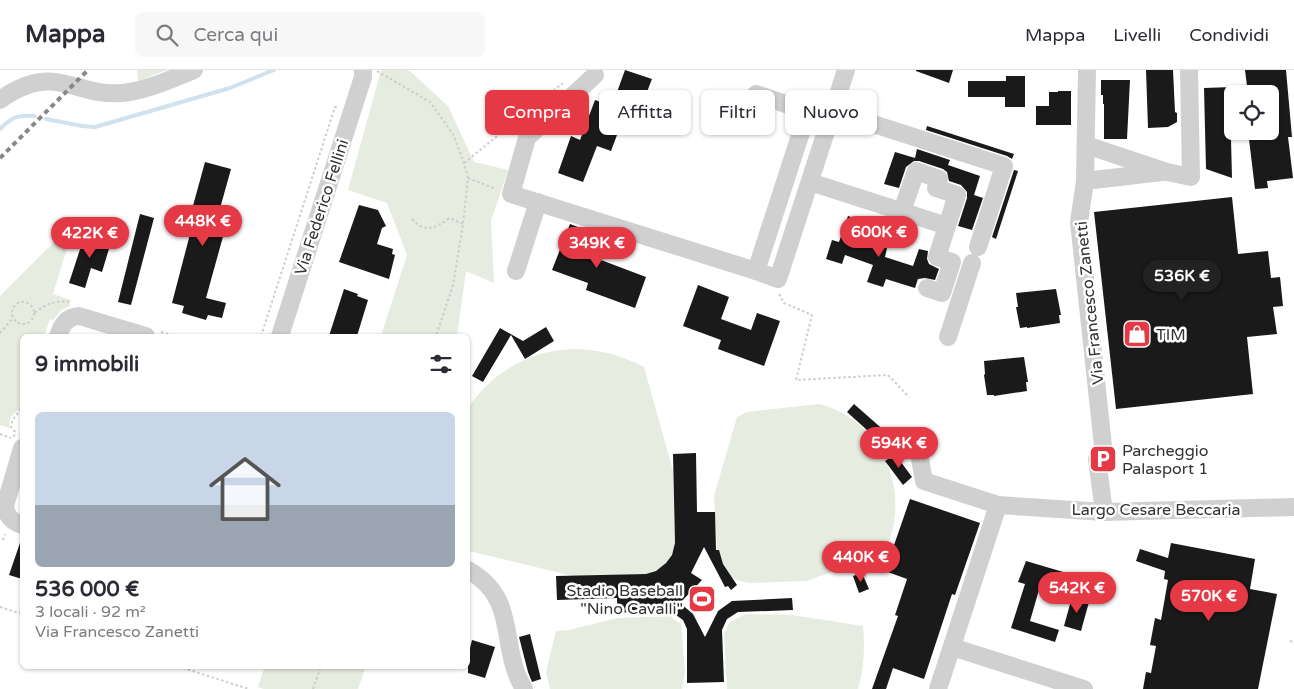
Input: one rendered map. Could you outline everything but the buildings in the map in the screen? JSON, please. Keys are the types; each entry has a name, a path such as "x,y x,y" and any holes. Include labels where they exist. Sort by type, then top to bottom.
{"street":[{"path":"0,100 20,88 36,83 54,82 96,93 122,93 163,82 194,70"},
{"path":"840,90 846,70"},
{"name":"Via Francesco Zanetti","path":"1086,70 1085,181 1079,222 1103,446 1097,459 1104,512"},
{"path":"1086,145 1167,172 1190,177 1190,70"},
{"name":"Via Federico Fellini","path":"281,334 367,72"},
{"path":"595,75 527,138 511,194 778,279 825,135"},
{"path":"877,128 1004,166 948,337"},
{"path":"756,271 800,135"},
{"path":"902,211 916,170 940,178 936,188 957,195 937,257 952,262 950,270 942,292 927,288"},
{"path":"1085,181 1167,172"},
{"path":"810,182 947,226"},
{"path":"516,271 538,202"},
{"path":"59,334 67,320 76,316 139,334"},
{"path":"20,454 5,509 9,517 20,524"},
{"name":"Largo Cesare Beccaria","path":"920,459 924,481 998,505 1104,512 1294,507"},
{"path":"938,689 998,505"},
{"path":"470,571 484,581 496,596 505,616 514,668 524,689"},
{"path":"952,647 1084,689"}],"path":[{"path":"367,72 430,102 453,134 468,178 453,285 437,334"},
{"path":"464,163 564,82"},
{"path":"262,334 335,107 340,109 344,107"},
{"path":"468,178 511,194"},
{"path":"412,219 420,228 436,227 450,218 463,224"},
{"path":"778,279 779,294 784,303 812,315 796,380 888,375 909,397"},
{"path":"0,333 13,318 12,311 18,303 29,303 34,309 34,316 29,322 22,324 13,318"},
{"path":"0,434 14,439 15,432 11,427 12,420 20,411"},
{"path":"0,606 20,613"},
{"path":"190,669 249,689"},
{"path":"313,689 320,669"}],"shaded area":[{"path":"137,70 167,70 138,81"},
{"path":"381,70 408,70 411,72 448,106 474,162 508,170 491,221 494,283 466,271 457,334 382,334 407,255 387,203 348,190"},
{"path":"76,220 53,294 71,300 69,307 61,310 53,320 50,319 45,334 20,334 20,410 11,417 10,428 0,425 0,296"},
{"path":"572,349 591,350 627,359 644,367 673,471 675,546 665,564 657,570 646,574 573,576 470,551 470,405 488,384 500,374 527,359 556,351"},
{"path":"819,404 841,412 860,425 875,442 886,462 893,484 895,507 892,530 884,552 807,581 748,583 736,580 726,573 717,551 714,496 737,417 747,412"},
{"path":"746,614 792,615 863,626 864,658 858,689 727,689 724,634 730,622"},
{"path":"670,616 681,624 685,672 682,689 550,689 546,672 556,631 569,630 618,618"},
{"path":"264,669 365,669 358,689 264,689 258,687"}],"waterway":[{"path":"46,119 95,127 230,88 274,70"},
{"path":"0,129 15,118 35,116"}],"railway":[{"path":"0,158 88,70"}],"place":[{"name":"TIM","path":"1137,334"},
{"name":"Parcheggio Palasport 1","path":"1103,459"},
{"name":"Stadio Baseball \"Nino Cavalli\"","path":"702,599"}]}
